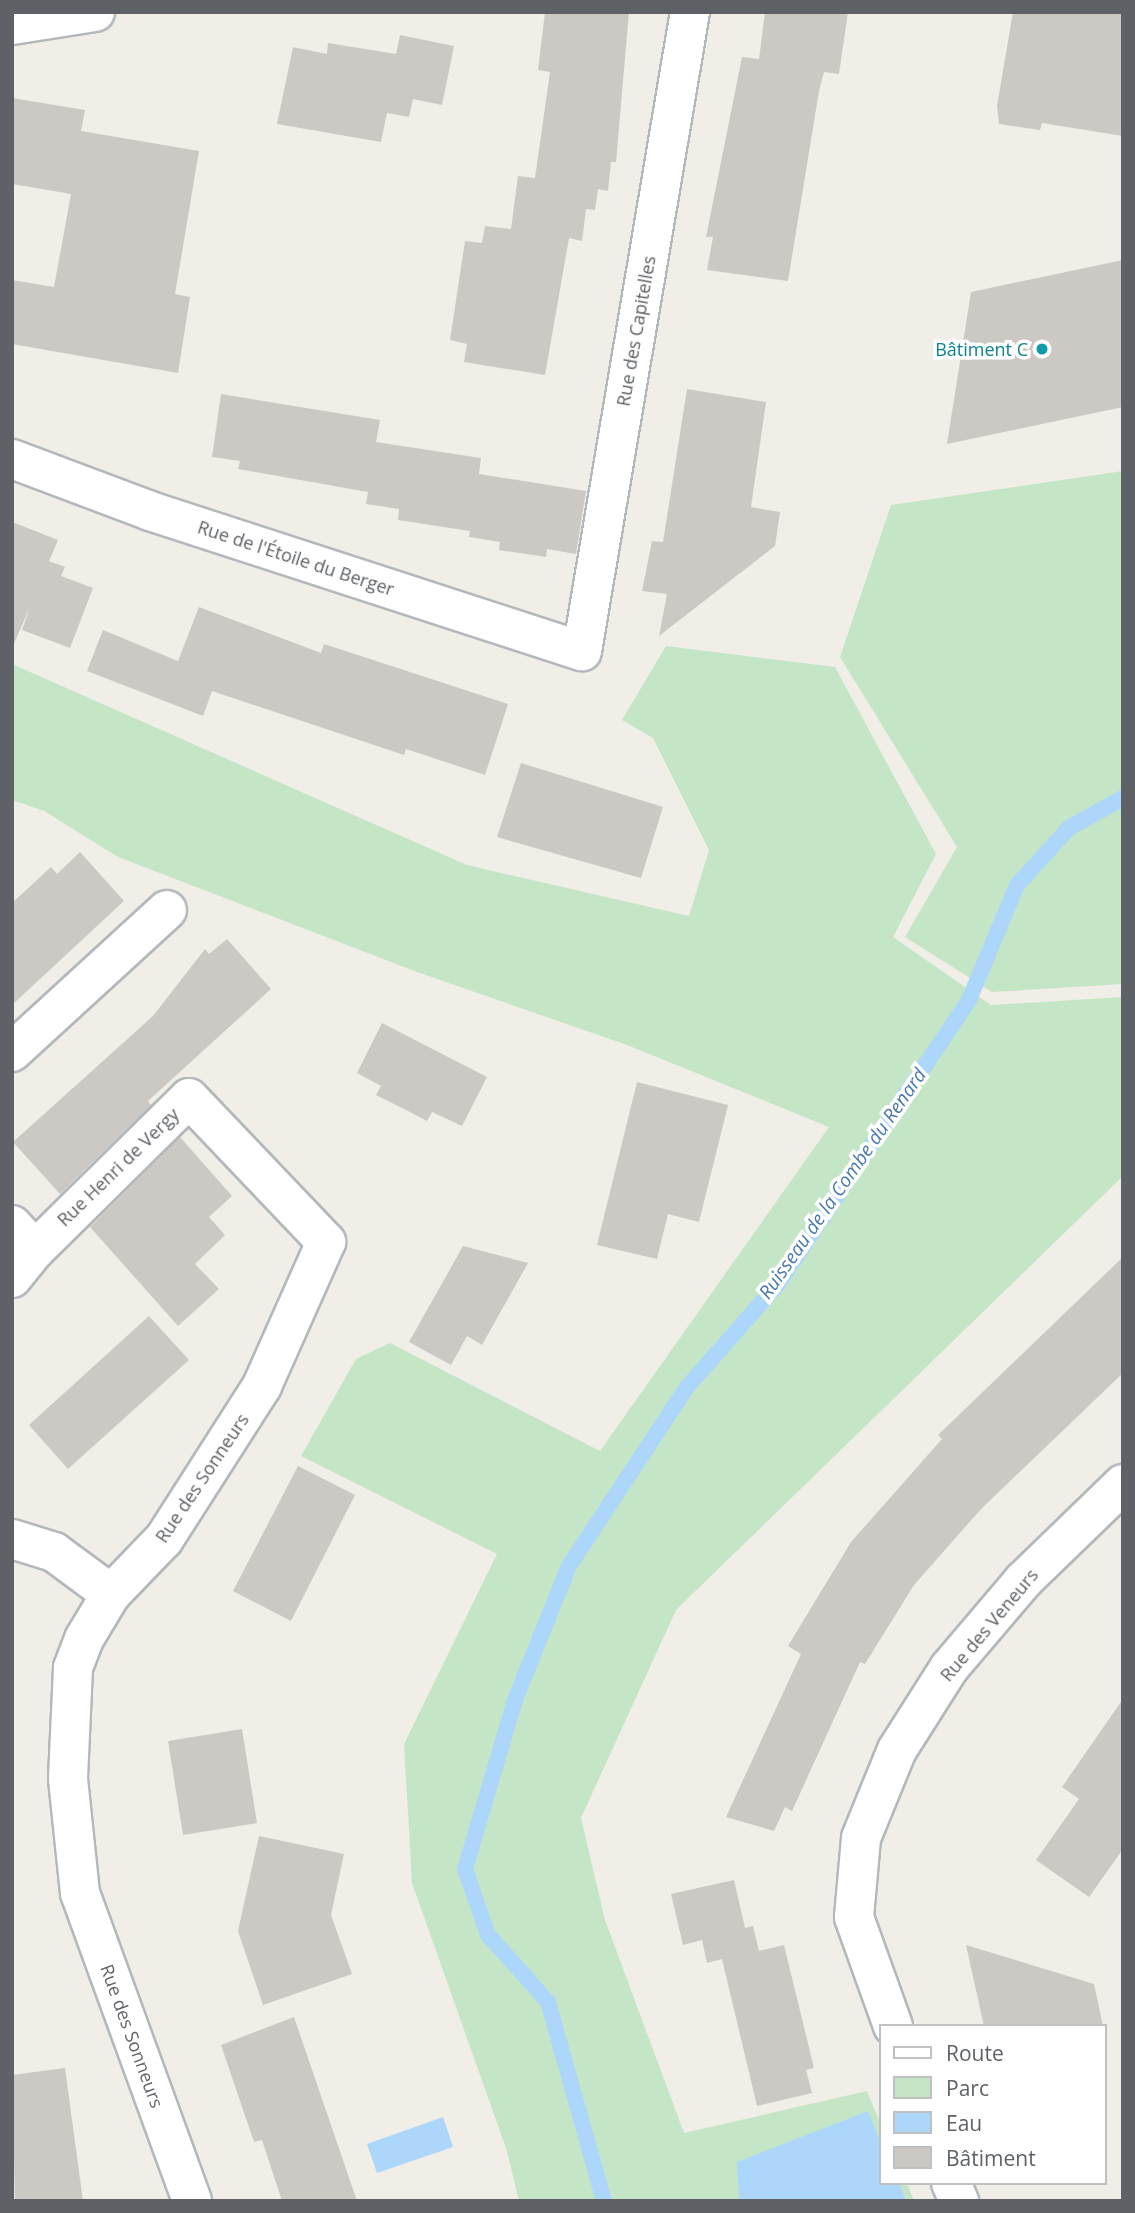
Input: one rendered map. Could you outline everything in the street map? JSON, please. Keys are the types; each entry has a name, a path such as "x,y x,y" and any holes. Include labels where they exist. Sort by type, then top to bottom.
{"street":[{"path":"12,25 95,12"},
{"name":"Rue des Capitelles","path":"582,651 690,12"},
{"name":"Rue de l'Étoile du Berger","path":"12,459 150,511 582,651"},
{"path":"12,1052 167,910"},
{"name":"Rue Henri de Vergy","path":"20,1251 189,1098 289,1201"},
{"name":"Rue des Sonneurs","path":"192,2201 80,1893 68,1779 73,1668 84,1639 111,1594 164,1539 262,1386 326,1242 289,1201"},
{"name":"Rue des Veneurs","path":"892,2024 854,1917 861,1838 897,1750 958,1658 1024,1580 1123,1485"},
{"path":"12,1539 54,1552 111,1594"}],"green space":[{"path":"1123,471 1123,984 992,992 905,937 957,847 840,657 891,505"},
{"path":"666,646 835,667 936,854 893,937 991,1005 1123,997 1123,1176 676,1610 581,1818 605,1920 684,2133 867,2091 880,2123 880,2185 908,2185 914,2201 519,2201 507,2151 412,1883 404,1744 497,1554 301,1456 356,1359 390,1343 600,1451 829,1127 627,1045 417,972 118,857 44,811 12,800 12,664 467,865 689,916 709,850 653,738 622,720"}],"water":[{"path":"868,2111 880,2141 880,2185 900,2185 906,2201 739,2201 737,2162"},
{"path":"443,2117 453,2147 377,2173 367,2144"}],"building":[{"path":"545,12 629,12 616,162 611,162 608,191 598,189 595,210 586,209 582,241 569,238 545,375 464,362 467,344 450,340 465,241 482,243 485,226 511,229 518,176 535,178 550,72 538,70"},
{"path":"765,12 848,12 839,74 824,72 819,91 788,281 707,270 713,237 706,237 742,57 759,59"},
{"path":"1013,12 1123,12 1123,136 1042,123 1040,130 999,124 997,106"},
{"path":"400,35 454,46 442,105 413,99 409,117 387,113 381,142 277,124 293,47 327,54 328,43 396,54"},
{"path":"12,98 85,110 81,131 199,151 175,294 190,297 178,373 12,344 12,280 54,287 71,194 12,184"},
{"name":"Bâtiment C","path":"1123,260 1123,407 947,444 971,292"},
{"path":"687,389 766,402 751,507 780,512 775,546 659,636 667,594 642,591 652,541 663,542"},
{"path":"221,394 380,420 376,442 481,458 479,474 586,491 576,554 547,549 546,557 499,550 500,542 469,537 470,531 398,520 399,509 366,504 368,492 238,469 240,461 212,457"},
{"path":"12,522 58,540 49,561 65,567 61,576 93,588 70,648 22,630 30,607 12,648"},
{"path":"199,607 321,653 324,644 508,704 485,775 406,749 404,755 212,691 203,716 87,671 103,630 178,661"},
{"path":"521,763 663,807 641,878 497,837"},
{"path":"80,852 124,901 12,1005 12,903 51,867 57,874"},
{"path":"227,939 271,989 148,1101 151,1105 60,1194 13,1142 153,1016 205,949 209,954"},
{"path":"382,1023 487,1077 462,1126 432,1112 427,1121 376,1095 381,1086 357,1073"},
{"path":"637,1082 728,1105 699,1222 668,1214 657,1259 597,1245"},
{"path":"180,1137 232,1196 209,1217 225,1235 195,1264 219,1289 178,1326 90,1227"},
{"path":"463,1246 528,1263 482,1345 467,1336 451,1365 409,1342"},
{"path":"1123,1257 1123,1373 982,1508 914,1585 865,1664 860,1662 792,1811 785,1807 774,1831 726,1817 801,1654 788,1646 851,1542 942,1439 938,1435"},
{"path":"149,1316 189,1360 68,1469 29,1425"},
{"path":"298,1466 355,1495 291,1621 233,1591"},
{"path":"1123,1699 1123,1849 1089,1897 1036,1860 1079,1799 1062,1787"},
{"path":"242,1729 257,1823 183,1835 168,1741"},
{"path":"259,1836 344,1854 331,1915 352,1974 263,2005 238,1931"},
{"path":"734,1880 745,1928 753,1926 759,1951 784,1945 814,2068 806,2070 812,2093 757,2106 722,1959 707,1963 702,1940 683,1945 671,1894"},
{"path":"966,1945 1094,1984 1103,2024 984,2024"},
{"path":"294,2017 357,2201 282,2201 262,2140 254,2142 221,2045"},
{"path":"65,2068 83,2201 15,2201 12,2075"}],"waterway":[{"name":"Ruisseau de la Combe du Renard","path":"604,2201 548,2002 488,1935 465,1869 515,1700 569,1566 687,1387 777,1285 969,1000 1017,885 1069,828 1123,798"}],"place":[{"name":"Bâtiment C","path":"1042,349"}]}
